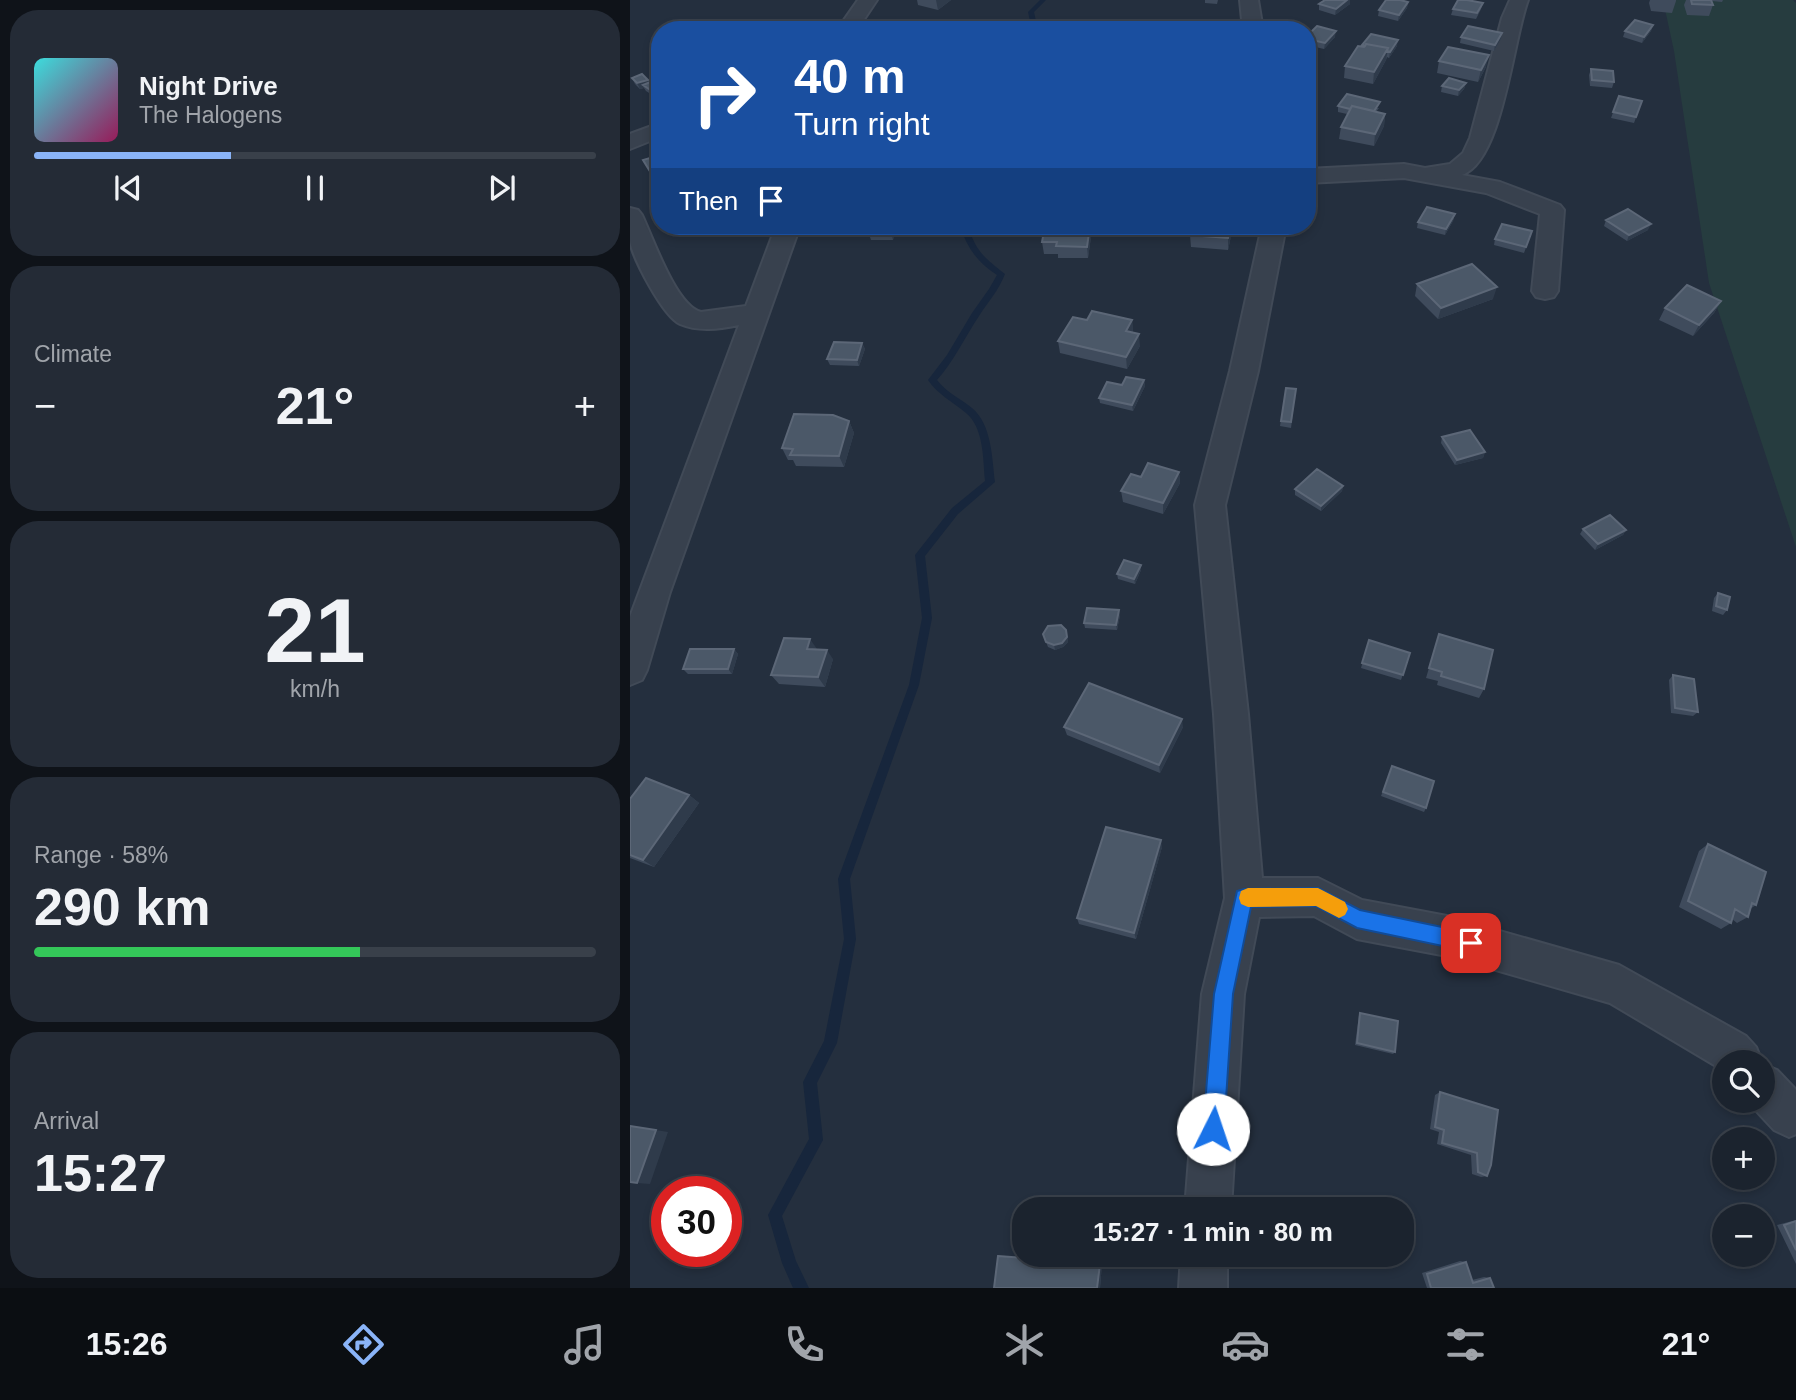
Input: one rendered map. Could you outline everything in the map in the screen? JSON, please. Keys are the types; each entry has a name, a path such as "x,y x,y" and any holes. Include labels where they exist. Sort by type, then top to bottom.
{"street":[{"path":"851,21 868,0"},
{"path":"1249,0 1252,21"},
{"path":"1425,174 1460,168 1480,147 1504,40 1520,0"},
{"path":"630,142 651,134"},
{"path":"1316,176 1404,171 1425,174 1492,187 1552,210 1545,290"},
{"path":"630,215 673,303 686,316 705,320 756,313"},
{"path":"630,670 654,592 785,235"},
{"path":"1209,1197 1223,994 1244,898 1231,714 1210,505 1244,372 1272,235"},
{"path":"1244,898 1318,897 1357,919 1447,936 1619,985 1729,1050"},
{"path":"1203,1288 1204,1267"}],"green space":[{"path":"1663,0 1793,0 1796,3 1796,547 1709,283 1674,51"}],"building":[{"path":"1325,0 1347,0 1336,9 1319,4"},
{"path":"1386,0 1408,2 1399,15 1379,10"},
{"path":"1458,0 1483,3 1477,13 1453,9"},
{"path":"1691,0 1711,0 1713,5 1692,4"},
{"path":"1635,20 1653,25 1644,37 1625,31"},
{"path":"1468,26 1502,33 1495,45 1461,37"},
{"path":"1316,27 1336,31 1325,43 1316,41"},
{"path":"1371,34 1398,40 1390,52 1387,51 1388,48 1362,45"},
{"path":"1366,44 1388,48 1374,72 1345,66 1358,46 1364,47"},
{"path":"1448,47 1489,55 1481,70 1439,61"},
{"path":"1591,69 1613,71 1614,82 1592,80"},
{"path":"642,74 648,80 637,83 632,78"},
{"path":"1449,78 1466,83 1459,90 1442,86"},
{"path":"651,82 651,90 643,85"},
{"path":"1347,94 1380,102 1374,111 1338,106"},
{"path":"1619,96 1642,101 1636,117 1613,112"},
{"path":"1352,106 1385,114 1375,134 1341,127"},
{"path":"651,158 651,173 643,160"},
{"path":"1427,207 1455,214 1446,229 1418,222"},
{"path":"1628,209 1651,224 1629,235 1606,220"},
{"path":"1502,224 1532,231 1526,247 1495,239"},
{"path":"1043,235 1089,235 1087,247 1056,246 1057,242 1042,242"},
{"path":"1190,235 1229,235 1228,238"},
{"path":"1472,264 1497,287 1441,308 1417,284"},
{"path":"1687,285 1721,301 1699,325 1665,308"},
{"path":"1092,311 1132,320 1126,331 1139,334 1126,357 1058,341 1073,317 1087,320"},
{"path":"834,342 862,343 857,360 827,359"},
{"path":"1126,377 1144,380 1132,405 1099,398 1107,382 1122,385"},
{"path":"1286,388 1296,389 1291,422 1281,421"},
{"path":"794,414 833,415 849,421 839,456 790,455 793,449 782,448"},
{"path":"1470,430 1485,452 1457,460 1442,437"},
{"path":"1148,463 1179,472 1163,503 1121,491 1131,474 1141,477"},
{"path":"1317,469 1343,486 1321,506 1295,489"},
{"path":"1610,515 1626,530 1598,544 1583,529"},
{"path":"1124,560 1141,565 1134,579 1117,574"},
{"path":"1718,593 1730,597 1727,610 1716,606"},
{"path":"1087,608 1119,610 1116,625 1084,623"},
{"path":"1061,625 1066,630 1067,637 1062,643 1054,645 1046,642 1043,634 1048,626"},
{"path":"1439,634 1493,650 1484,689 1441,676 1442,672 1429,668"},
{"path":"784,638 810,639 807,649 827,650 818,677 771,675"},
{"path":"1369,640 1410,653 1403,675 1362,663"},
{"path":"690,649 734,649 728,669 683,669"},
{"path":"1673,675 1694,679 1698,712 1675,708"},
{"path":"1089,683 1182,719 1159,765 1064,727"},
{"path":"1392,766 1434,781 1426,808 1383,792"},
{"path":"646,778 689,795 643,860 630,855 630,799"},
{"path":"1106,827 1161,840 1134,933 1077,918"},
{"path":"1708,844 1766,872 1756,905 1752,903 1748,917 1735,909 1731,923 1688,901"},
{"path":"1360,1013 1398,1021 1395,1052 1357,1043"},
{"path":"1440,1092 1498,1110 1491,1165 1487,1176 1478,1172 1477,1153 1442,1143 1444,1130 1435,1127"},
{"path":"630,1126 656,1130 637,1183 630,1182"},
{"path":"1796,1221 1796,1250 1784,1225"},
{"path":"998,1256 1012,1257 1012,1267 1100,1267 1097,1288 994,1288"},
{"path":"1466,1262 1473,1283 1490,1278 1494,1288 1431,1288 1427,1274"}],"waterway":[{"path":"1033,21 1031,12 1043,0"},
{"path":"801,1288 789,1263 775,1215 816,1140 810,1082 830,1043 850,939 844,879 914,685 927,618 920,555 955,511 990,482 986,448 979,422 970,411 943,393 932,380 950,357 1001,274 977,254 967,235"}],"slow traffic":[{"path":"1248,898 1318,897 1339,909"}],"route":[{"path":"1213,1129 1223,994 1244,898 1318,897 1357,919 1471,943"}]}
